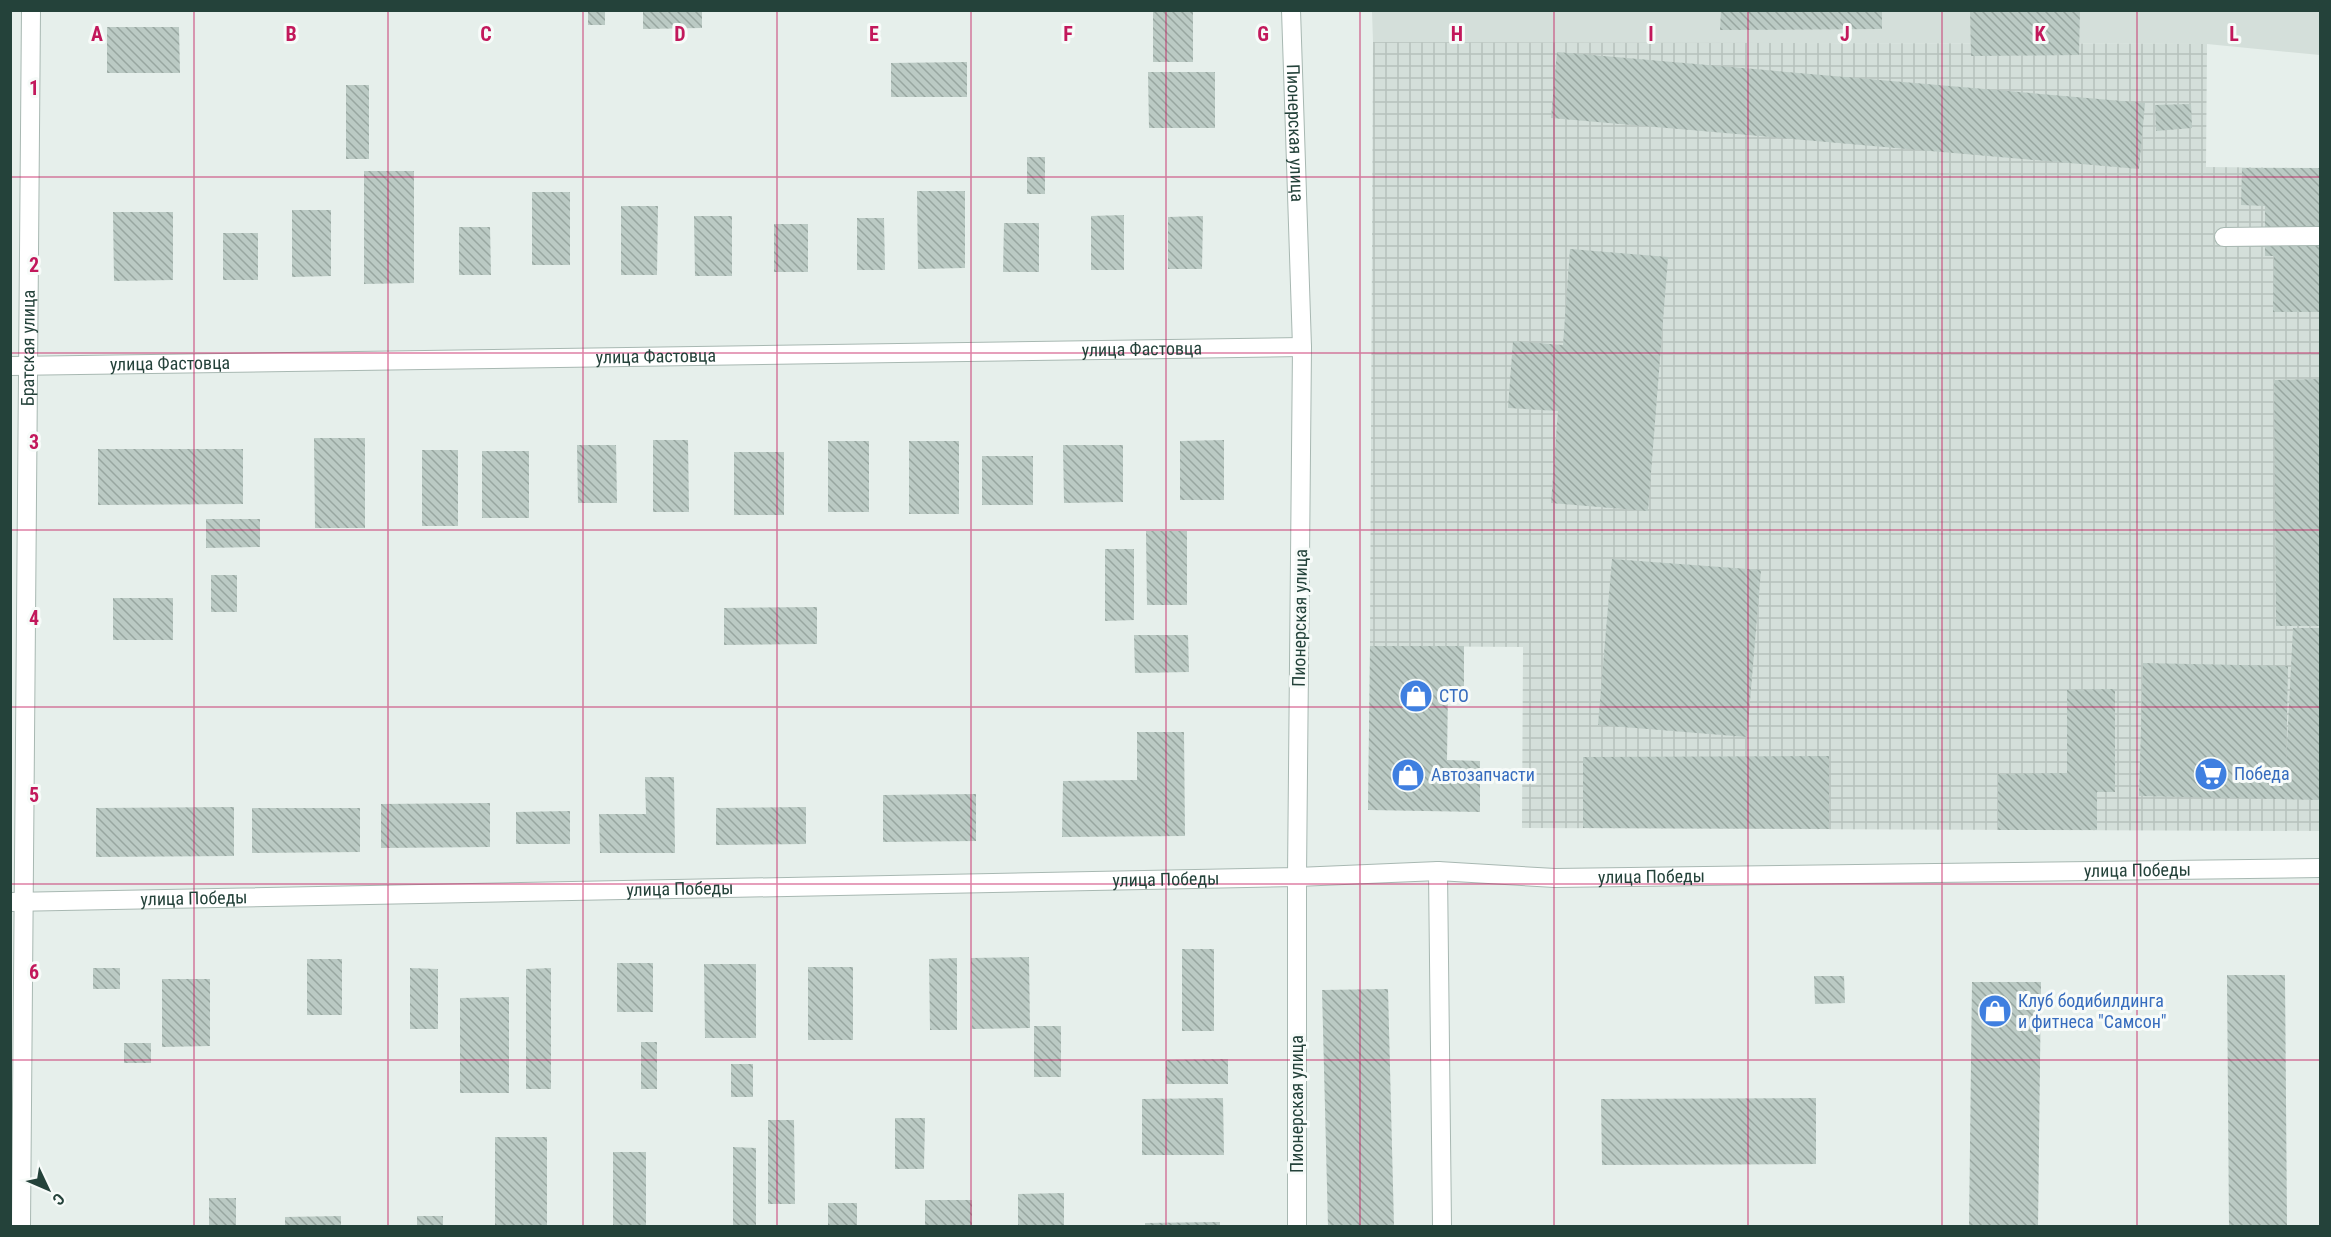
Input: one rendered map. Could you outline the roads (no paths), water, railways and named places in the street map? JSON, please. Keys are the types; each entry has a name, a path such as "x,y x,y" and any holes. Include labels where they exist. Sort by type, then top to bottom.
{"street":[{"name":"Братская улица","path":"21,1227 17,902 19,366 31,10"},
{"name":"Пионерская улица","path":"1291,10 1302,347 1297,877 1297,1227"},
{"path":"2224,237 2320,236"},
{"name":"улица Фастовца","path":"19,366 1302,347"},
{"name":"улица Победы","path":"17,902 1297,877 1438,871 1555,878 2320,868"},
{"path":"1438,871 1442,1227"}],"place":[{"name":"СТО","path":"1416,696"},
{"name":"Победа","path":"2211,774"},
{"name":"Автозапчасти","path":"1408,775"},
{"name":"Клуб бодибилдинга и фитнеса \"Самсон\"","path":"1995,1011"}]}
